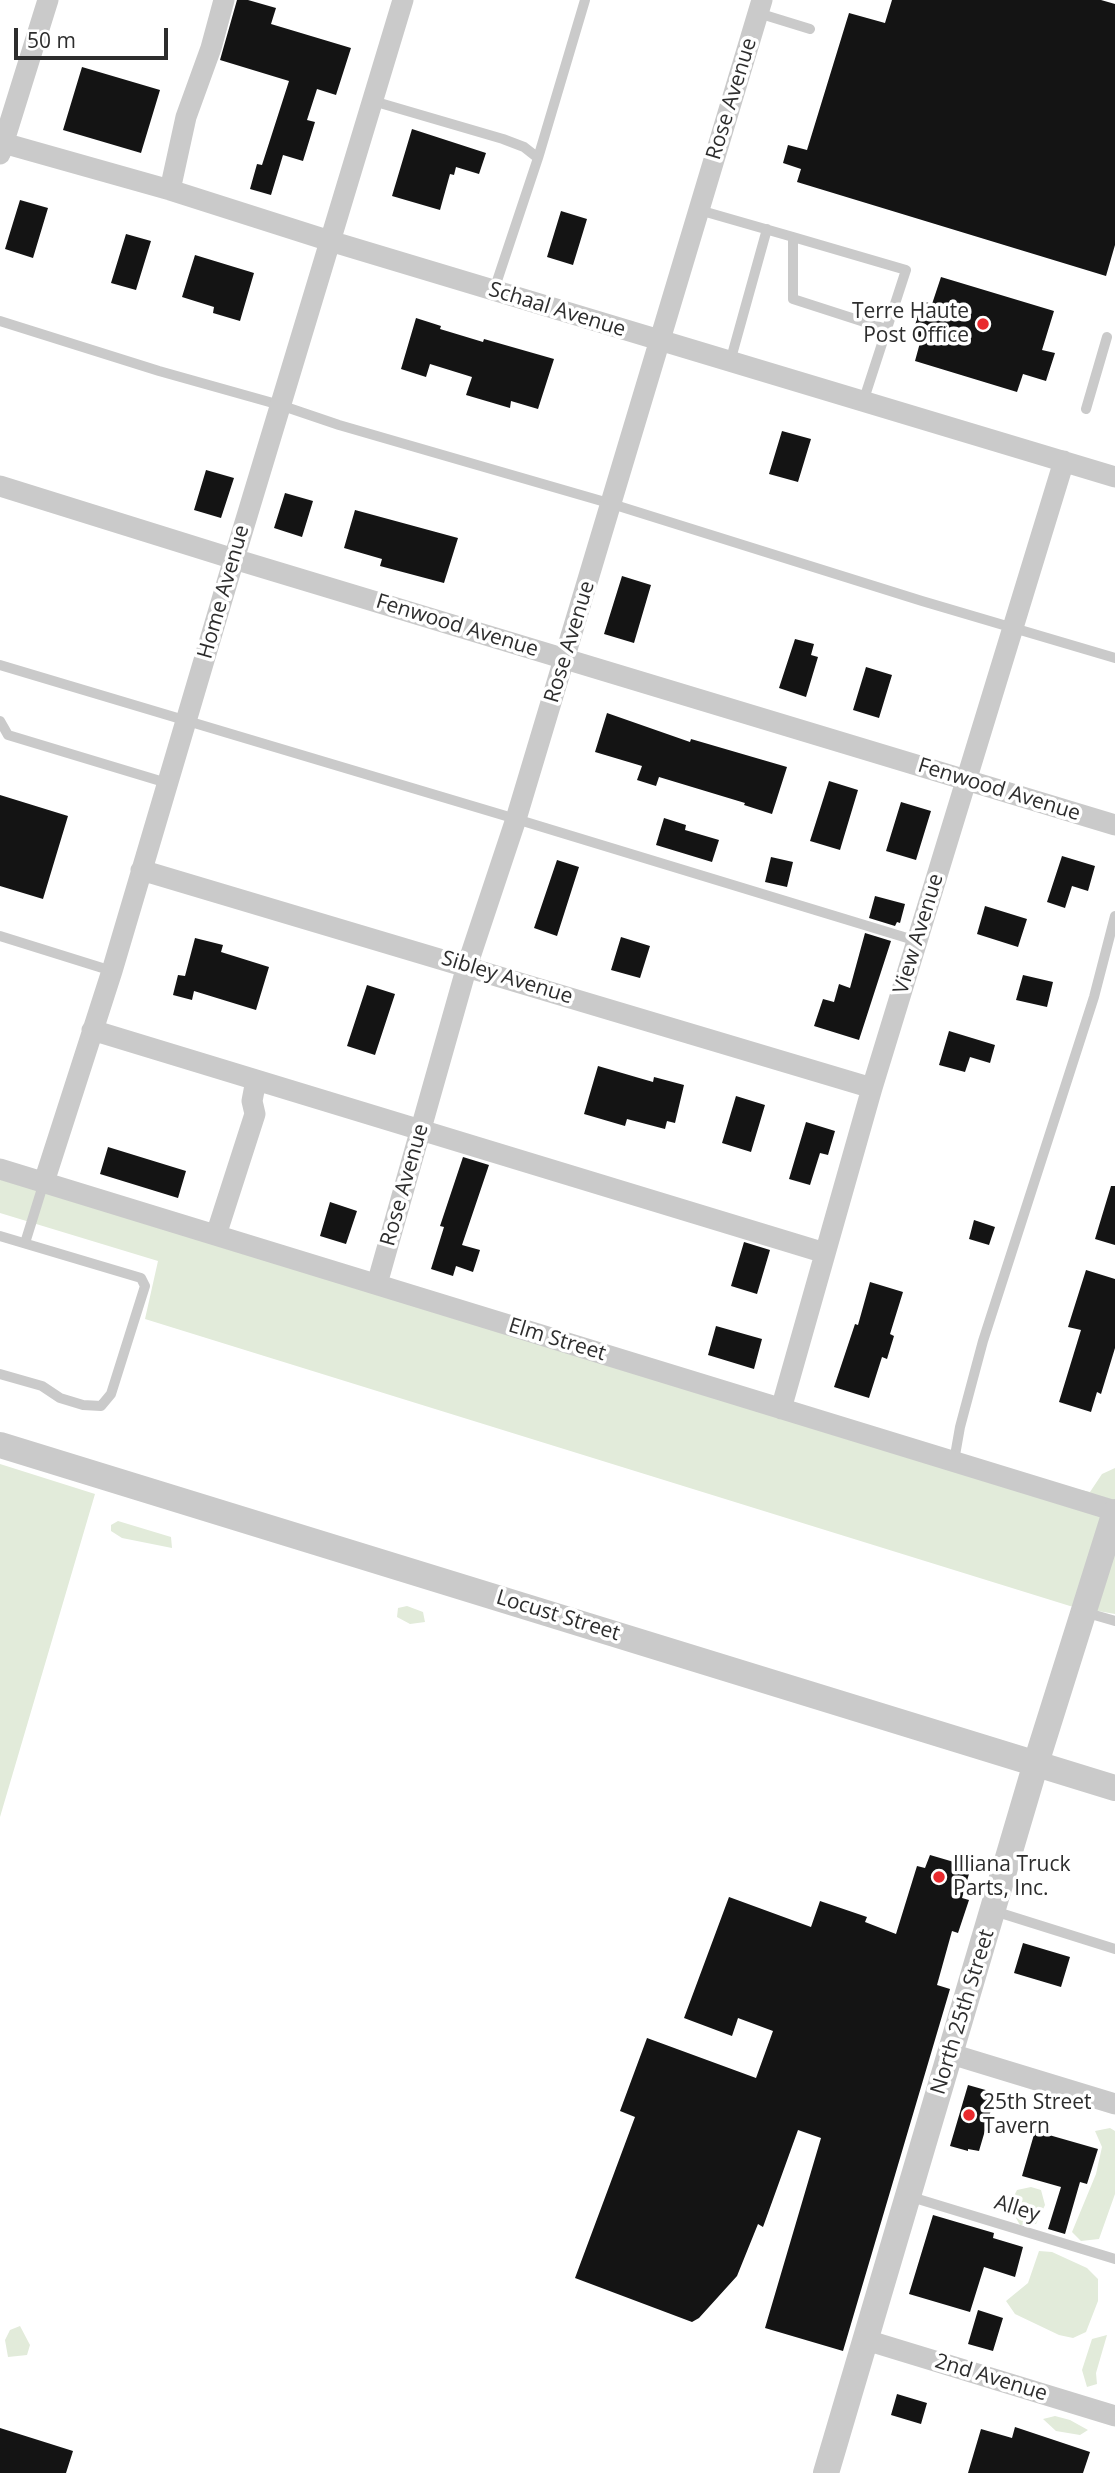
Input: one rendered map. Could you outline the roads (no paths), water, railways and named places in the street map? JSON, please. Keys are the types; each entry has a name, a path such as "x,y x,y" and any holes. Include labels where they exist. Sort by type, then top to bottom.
{"street":[{"path":"1,146 48,0"},
{"path":"170,190 187,117 224,0"},
{"name":"Home Avenue","path":"44,1182 112,971 403,0"},
{"name":"Rose Avenue","path":"377,1284 467,966 565,658 760,7"},
{"name":"Schaal Avenue","path":"1,146 170,190 330,241 1115,477"},
{"name":"View Avenue","path":"781,1409 872,1088 1064,461"},
{"name":"Fenwood Avenue","path":"0,486 1115,825"},
{"name":"Sibley Avenue","path":"141,870 872,1088"},
{"path":"92,1030 825,1253"},
{"path":"216,1235 255,1114 252,1101 256,1080"},
{"name":"Elm Street","path":"0,1169 1115,1511"},
{"name":"Locust Street","path":"0,1445 1115,1788"},
{"name":"North 25th Street","path":"826,2473 1035,1763 1115,1511"},
{"path":"951,2054 1115,2104"},
{"name":"2nd Avenue","path":"866,2340 1115,2416"}],"lane":[{"path":"494,290 538,158 585,0"},
{"path":"760,7 810,29"},
{"path":"373,101 503,139 524,147 538,158"},
{"path":"699,210 906,270 863,401"},
{"path":"730,362 767,229"},
{"path":"793,237 793,299 886,329"},
{"path":"0,321 1115,658"},
{"path":"1086,409 1107,337"},
{"path":"0,665 516,818 917,941"},
{"path":"0,720 8,736 167,783"},
{"path":"954,1461 960,1427 984,1341 1094,997 1115,916"},
{"path":"0,936 112,971"},
{"path":"25,1243 44,1182"},
{"path":"0,1236 141,1278 145,1286 111,1394 101,1406 83,1405 60,1398 42,1386 0,1374"},
{"path":"1084,1612 1115,1621"},
{"path":"993,1910 1115,1949"},
{"name":"Alley","path":"908,2196 1115,2259"}],"place":[{"name":"Terre Haute Post Office","path":"983,324"},
{"name":"Illiana Truck Parts, Inc.","path":"939,1877"},
{"name":"25th Street Tavern","path":"969,2115"}]}
